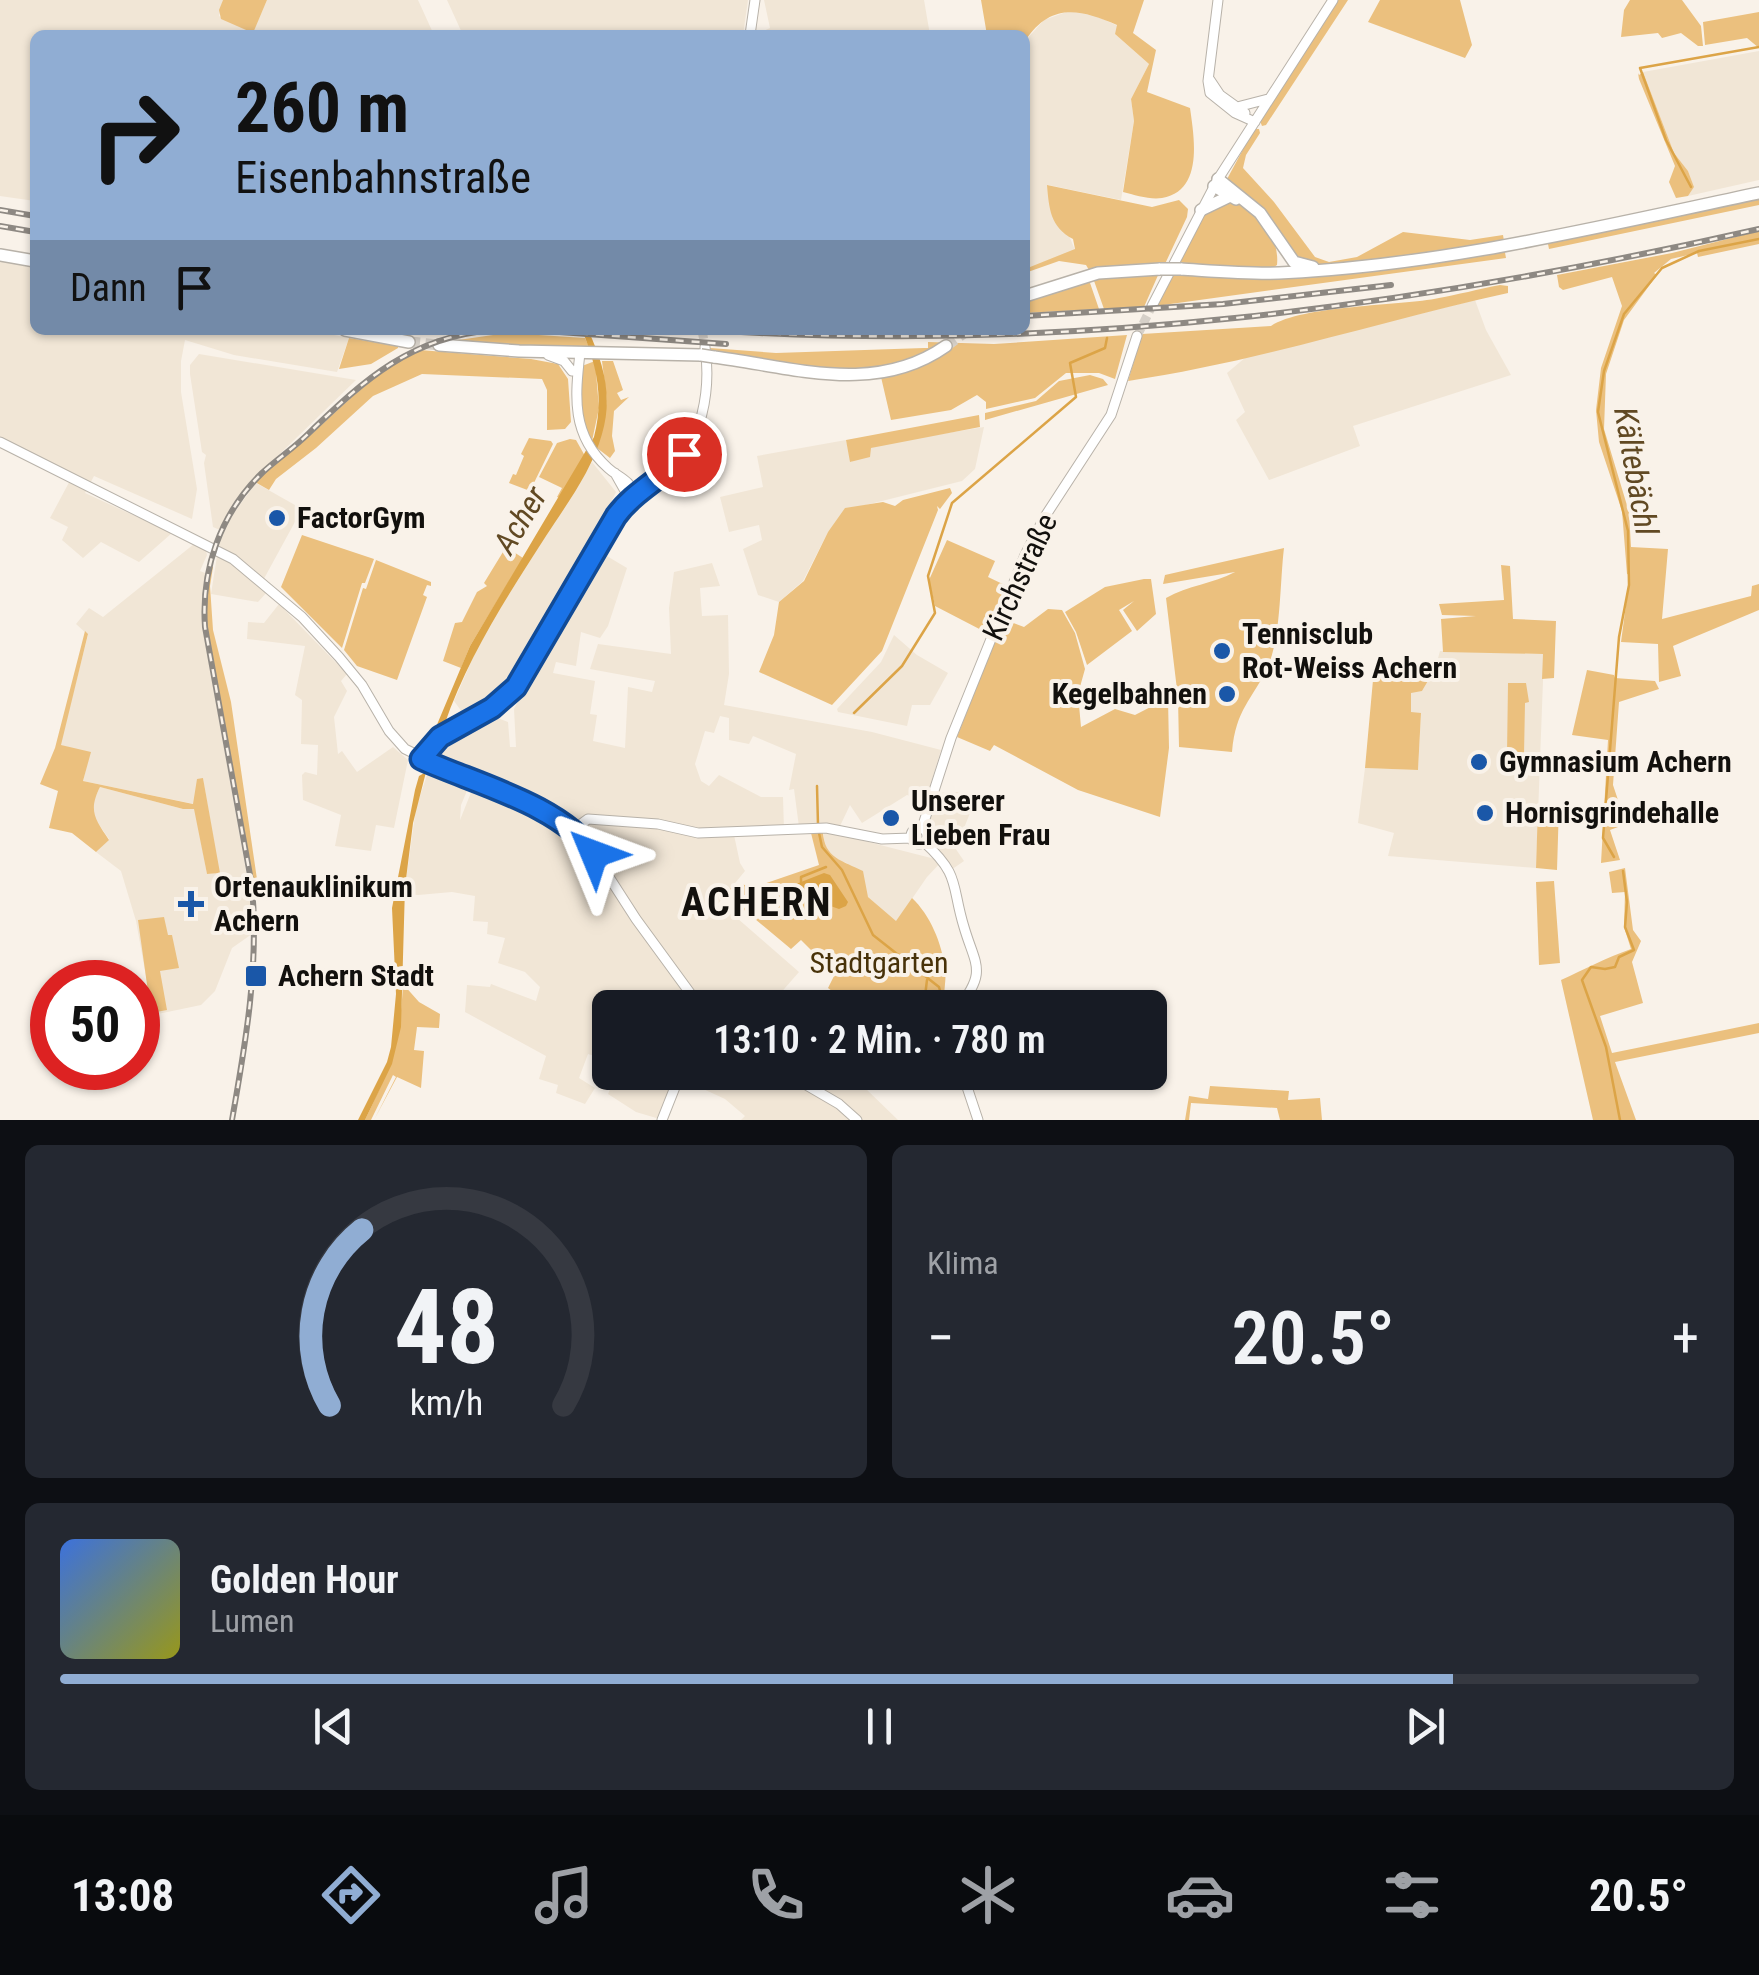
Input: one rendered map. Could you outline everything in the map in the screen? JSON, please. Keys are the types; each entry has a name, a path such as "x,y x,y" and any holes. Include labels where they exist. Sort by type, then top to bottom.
{"main road":[{"path":"1216,183 1228,197 1246,203"},
{"path":"1216,183 1266,220 1288,256 1301,265 1322,270"},
{"path":"1030,294 1098,273 1160,268 1284,273 1322,270 1464,250 1759,192"},
{"path":"1201,210 1228,197"},
{"path":"1279,240 1284,273"},
{"path":"0,255 30,260"},
{"path":"1284,273 1288,256"},
{"path":"371,335 409,342"},
{"path":"439,345 541,352 707,353 812,372 864,376 909,366 946,346"}],"street":[{"path":"751,30 755,0"},
{"path":"1218,0 1209,74 1215,89 1255,122"},
{"path":"1152,306 1216,183 1333,0"},
{"path":"1236,110 1270,98"},
{"path":"1236,110 1242,142"},
{"name":"Kirchstraße","path":"922,828 950,738 1026,555 1044,518 1111,414 1138,336"},
{"path":"541,352 562,360 573,376 576,412 584,436 598,458 630,484 634,495"},
{"path":"573,376 595,353"},
{"path":"421,759 440,737 492,708 516,687 608,527 691,438 705,402 707,353"},
{"path":"0,442 233,559 316,632 354,674 393,736 421,759 544,812 573,830 589,846 687,990"},
{"path":"573,830 588,818 714,834 818,828 882,839 911,838"},
{"path":"911,838 914,829 922,828 927,834 924,842"},
{"path":"911,838 915,843 924,842"},
{"path":"924,842 950,874 959,897 965,930 976,954 972,990"},
{"path":"662,1120 674,1090"},
{"path":"815,1090 858,1120"},
{"path":"968,1090 978,1120"}],"shaded area":[{"path":"0,0 223,0 219,16 249,30 30,30 30,200 0,196"},
{"path":"267,0 418,0 432,30 254,30"},
{"path":"447,0 748,0 744,30 461,30"},
{"path":"764,0 924,0 929,30 766,30 770,28"},
{"path":"1083,10 1118,26 1115,34 1149,64 1131,99 1134,121 1121,200 1048,185 1075,250 1030,267 1030,35 1044,20"},
{"path":"1759,51 1759,180 1688,196 1694,187 1674,153 1643,72"},
{"path":"0,258 30,263 30,335 349,338 337,372 234,355 185,340 181,392 197,489 192,519 94,476 85,493 172,533 139,562 101,542 83,558 62,540 68,527 50,518 73,475 0,437"},
{"path":"1475,300 1486,330 1511,375 1353,426 1360,446 1269,480 1236,420 1245,412 1227,373 1246,357"},
{"path":"584,335 590,335 605,381 607,407 598,448 578,487 489,628 444,726 436,727 470,646 594,437 598,409 592,356"},
{"path":"199,354 356,380 250,483 220,530 213,527 206,455 202,452 190,374 190,365"},
{"path":"984,427 975,469 962,481 862,506 828,532 803,581 779,602 758,595 743,549 762,540 759,525 729,532 720,497 763,487 757,456 846,440 851,462 886,443"},
{"path":"592,462 616,492 590,546 627,568 608,626 600,638 581,632 576,666 556,662 553,673 595,681 590,714 597,715 593,741 625,748 628,687 652,692 655,681 590,669 598,644 671,654 669,608 674,572 712,563 720,586 700,588 702,616 728,615 729,674 724,705 872,732 941,750 925,802 907,795 862,823 850,805 840,826 799,827 794,789 789,790 796,754 753,736 749,744 729,740 729,718 720,716 714,733 705,731 695,764 701,781 709,786 719,775 761,797 783,797 784,830 734,835 745,871 717,905 799,972 783,990 592,990 592,1055 588,1054 579,1078 594,1090 585,1104 556,1093 558,1085 539,1079 546,1056 465,1012 467,985 491,984 536,1001 540,987 525,972 498,963 505,938 487,934 488,922 473,921 475,896 452,892 407,894 405,887 416,808 428,772 469,786 460,820 476,780 443,762 438,757 439,750 459,731 490,715 508,722 510,747 516,747 514,709 560,622 554,617 515,679 492,702 465,716 454,701 482,637"},
{"path":"256,483 302,509 260,586 267,592 258,602 211,594 219,543 233,514"},
{"path":"194,544 206,550 200,571 205,573 203,630 249,888 252,934 232,948 215,991 201,1005 160,1014 160,960 143,960 121,871 96,852 109,839 93,816 91,806 100,787 195,809 207,874 219,873 203,778 194,804 83,781 90,753 60,745 88,635 76,624 89,608 103,617"},
{"path":"279,604 347,674 341,681 347,691 334,717 338,754 342,751 357,772 393,747 408,760 394,828 376,825 371,851 335,846 341,815 303,800 302,775 317,775 318,745 301,744 302,700 295,695 305,646 247,639 248,622 264,623"},
{"path":"894,635 917,655 948,673 930,705 912,705 907,726 838,712 881,662"},
{"name":"Gymnasium Achern","path":"1440,651 1544,654 1536,868 1388,856 1394,833 1358,823 1365,768 1418,770 1421,713 1411,713 1411,692 1422,691"},
{"path":"426,772 413,823 405,887 401,1027 392,1064 365,1120 358,1120 391,1047 396,994 392,908 415,790 419,776"},
{"path":"958,792 976,798 964,828 949,839 964,861 951,870 943,860 896,922 868,897 847,863 836,861 824,845 824,833 841,835 935,859 928,829 937,793"},
{"path":"824,873 830,875 848,902 846,906 839,909 805,897 796,884"},
{"path":"610,1090 676,1090 663,1120 636,1112 608,1094"},
{"path":"706,1090 867,1090 898,1120 741,1120 745,1116 725,1099"}],"green space":[{"path":"223,0 267,0 254,30 221,19"},
{"path":"981,0 1144,0 1133,33 1156,50 1147,92 1190,108 1193,161 1185,185 1162,198 1123,192 1134,121 1131,99 1149,64 1115,34 1117,25 1091,15 1067,12 1045,20 1030,34 1030,30 986,30"},
{"path":"1336,0 1348,0 1262,126 1260,121"},
{"path":"1380,0 1460,0 1472,45 1465,58 1368,22"},
{"path":"1630,0 1682,0 1701,26 1703,46 1681,33 1662,38 1658,33 1621,37 1624,10"},
{"path":"1759,12 1759,48 1747,38 1705,45 1703,22"},
{"path":"1643,72 1674,153 1694,187 1688,196 1676,198 1669,182 1675,166 1639,79 1638,73"},
{"path":"1254,129 1260,133 1243,168 1315,257 1329,262 1357,257 1403,232 1470,240 1503,235 1504,241 1331,266 1298,262 1226,181"},
{"path":"1047,185 1152,207 1179,200 1188,209 1165,264 1089,270 1086,265 1059,261 1030,271 1030,267 1075,249 1073,239 1052,216"},
{"path":"1759,196 1759,205 1549,249 1547,239"},
{"path":"1227,200 1247,209 1264,224 1275,243 1277,265 1271,269 1178,264 1202,217"},
{"path":"1759,231 1759,244 1671,259 1654,273 1657,275 1624,320 1606,374 1604,429 1629,512 1631,547 1668,549 1662,619 1751,596 1752,586 1759,584 1759,610 1673,646 1681,676 1659,682 1658,644 1621,642 1630,575 1622,511 1599,442 1596,410 1601,368 1622,306 1612,277 1563,290 1557,275"},
{"path":"1504,247 1506,258 1156,306 1172,275 1298,277"},
{"path":"1159,273 1144,307 1104,309 1093,278"},
{"path":"1089,280 1099,309 1030,313 1030,300"},
{"path":"1508,286 1508,293 1271,352 1128,381 1142,334 1271,326 1305,314 1422,301"},
{"path":"493,335 538,335 585,338 589,347 519,348 444,342"},
{"path":"1127,335 1115,379 1099,373 1066,373 1035,398 986,409 986,402 977,395 951,410 891,420 881,377 919,367 950,349 897,366 847,374 711,352 710,348 776,353 928,348 928,342 994,344"},
{"path":"349,338 398,348 371,364 339,369"},
{"path":"420,350 558,364 568,379 571,422 565,429 547,430 547,390 542,379 422,374 373,396 276,479 269,490 255,482 364,386"},
{"path":"595,361 599,408 592,441 582,414 580,385 582,366"},
{"path":"602,361 613,361 623,390 617,393 621,400 629,397 614,411 615,451 610,458 597,448 607,401"},
{"path":"1090,375 1108,385 985,420 985,413 1036,401 1059,381"},
{"path":"979,415 980,427 871,448 870,457 850,462 846,440"},
{"path":"529,438 553,444 530,491 509,483 516,475"},
{"path":"576,440 585,456 560,498 557,497 562,488 539,477 557,443"},
{"path":"950,488 952,493 940,509 937,506 882,651 832,705 759,672 774,635 779,602 804,581 828,532 845,508 883,502 895,506 903,500"},
{"path":"302,535 374,559 362,583 342,648 281,587"},
{"path":"947,540 995,561 988,577 1009,587 989,634 935,606 929,580"},
{"path":"506,547 523,558 461,668 443,661 455,623 462,622 477,592 487,586 484,583"},
{"name":"Tennisclub Rot-Weiss Achern","path":"1284,548 1272,654 1241,715 1232,752 1179,747 1178,698 1166,598 1235,572 1163,584 1165,575"},
{"path":"376,560 431,582 423,595 427,597 397,680 357,666 344,650"},
{"path":"1501,565 1510,566 1513,619 1556,621 1554,678 1542,679 1543,654 1443,652 1441,619 1476,616 1442,615 1439,604 1504,600"},
{"path":"211,566 213,630 231,702 258,886 254,886 207,628 206,589"},
{"path":"1151,579 1156,614 1137,631 1123,610 1134,601 1119,610 1132,631 1087,665 1065,612 1105,587"},
{"path":"1048,609 1062,610 1075,633 1085,669 1078,694 1081,727 1115,709 1135,715 1168,698 1169,748 1160,817 1078,790 994,745 990,751 957,737 1003,619 1024,627"},
{"path":"85,631 88,634 61,745 91,752 83,781 193,804 197,779 203,778 220,873 207,874 194,809 100,787 94,802 95,815 109,840 96,852 72,833 49,828 58,791 40,784 55,748"},
{"path":"1374,669 1435,669 1422,691 1411,693 1411,712 1421,713 1418,770 1365,768"},
{"path":"1587,670 1615,678 1655,681 1659,689 1619,702 1613,785 1626,824 1610,830 1620,860 1601,863 1608,740 1572,735"},
{"path":"1508,683 1526,683 1529,702 1525,703 1524,755 1507,754"},
{"path":"1559,805 1557,870 1536,868 1538,806"},
{"name":"Stadtgarten","path":"823,832 831,853 863,871 868,897 896,921 912,898 938,940 944,990 831,990 828,988 835,974 801,940 791,949 725,894 735,883 755,887 819,865 811,833"},
{"path":"1625,868 1633,930 1641,941 1632,962 1643,1003 1600,1016 1612,1053 1759,1023 1759,1033 1615,1062 1636,1120 1593,1120 1561,980 1631,949 1624,927 1625,892 1612,893 1609,872"},
{"path":"1554,881 1560,963 1539,965 1536,882"},
{"path":"164,917 179,968 160,971 160,960 144,960 138,920"},
{"path":"160,971 167,1010 160,1011"},
{"path":"403,984 419,1002 440,1014 439,1028 417,1027 414,1050 424,1051 421,1088 397,1077 374,1120 396,1077 393,1075 371,1120 365,1120 393,1054"},
{"path":"1210,1086 1289,1091 1288,1100 1320,1098 1322,1120 1280,1120 1277,1108 1191,1103 1189,1120 1185,1120 1189,1096 1208,1099"}],"waterway":[{"path":"1691,187 1666,140 1640,68 1759,47"},
{"name":"Kältebächl","path":"1614,857 1603,838 1619,637 1629,585 1628,531 1598,412 1604,371 1624,314 1662,268 1699,251 1759,239"},
{"path":"854,713 902,666 935,613 928,576 952,503 1076,397 1070,363 1105,348 1107,338"},
{"path":"817,786 818,825"},
{"path":"819,833 822,847 842,870 873,935 940,990"},
{"path":"801,882 801,877 826,867"},
{"name":"Kältebächl","path":"1620,1120 1606,1047 1582,980 1591,967 1615,967 1619,957 1634,950 1625,927 1623,871"},
{"path":"926,990 927,980"}],"tunnel":[{"path":"1137,336 1152,306"},
{"path":"703,335 705,347"},
{"path":"946,346 961,335"},
{"path":"409,342 439,345"}],"railway":[{"path":"0,210 30,215"},
{"path":"0,226 30,231"},
{"path":"1030,332 1237,318 1369,302 1629,257 1759,229"},
{"path":"1030,316 1223,304 1391,285"},
{"path":"232,1120 250,1003 254,916 252,886 205,627 210,564 224,525 262,473 391,364 414,351 460,335"},
{"path":"601,335 726,344"},
{"path":"820,335 974,335"}],"place":[{"name":"FactorGym","path":"277,518"},
{"name":"Tennisclub Rot-Weiss Achern","path":"1222,651"},
{"name":"Kegelbahnen","path":"1227,694"},
{"name":"Gymnasium Achern","path":"1479,762"},
{"name":"Hornisgrindehalle","path":"1485,813"},
{"name":"Unserer Lieben Frau","path":"891,818"},
{"name":"Ortenauklinikum Achern","path":"191,904"},
{"name":"Achern Stadt","path":"256,976"}],"district":[{"name":"ACHERN","path":"757,902"}],"route":[{"path":"594,854 573,830 549,814 421,759 440,737 492,708 516,687 608,527 628,500 684,454"}],"water label":[{"name":"Acher","path":"520,520"}]}
